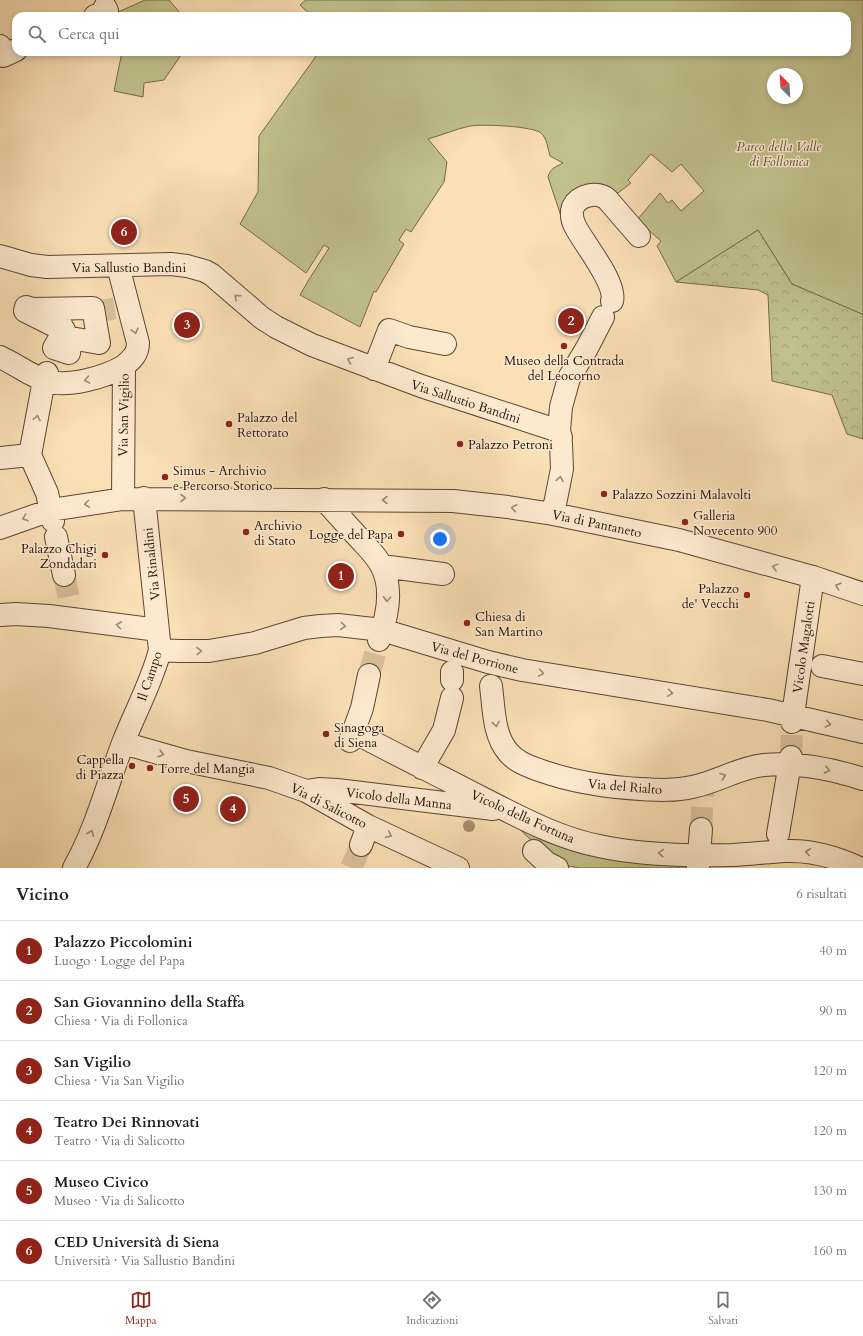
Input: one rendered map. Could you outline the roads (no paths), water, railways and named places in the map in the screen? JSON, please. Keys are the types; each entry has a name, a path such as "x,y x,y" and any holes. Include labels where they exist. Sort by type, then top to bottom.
{"street":[{"path":"553,514 562,469 560,437 563,398 569,378 587,348 613,294 609,281 575,226 572,216 573,208 580,199 586,196 593,194 600,195 607,199 639,236"},
{"name":"Via Sallustio Bandini","path":"0,256 38,266 179,265 205,271 215,278 255,314 276,327 331,353 560,437"},
{"name":"Via San Vigilio","path":"118,266 123,307 136,334 138,348 134,357 124,366 123,499"},
{"path":"26,307 33,309 93,308 93,312 99,343 71,338 69,353 54,348 64,330 60,328 61,324 55,321 52,324 25,311 26,307"},
{"path":"57,349 67,331 73,324 93,312"},
{"path":"374,369 389,330 413,338 446,344"},
{"path":"0,357 45,377 54,383 88,380 107,374 124,366"},
{"path":"45,377 30,455 44,487 54,523 64,575"},
{"path":"0,458 30,455"},
{"name":"Via Rinaldini","path":"144,498 159,640"},
{"name":"Via di Pantaneto","path":"0,528 54,523 123,499 324,499 453,501 553,514 679,540 813,578 863,594"},
{"path":"324,499 374,554 382,566 388,595 380,635"},
{"path":"382,566 443,574"},
{"name":"Vicolo Magalotti","path":"792,719 813,578"},
{"path":"0,615 70,610 159,640"},
{"name":"Via del Porrione","path":"159,640 198,651 223,649 255,642 304,628 330,625 380,635 453,673 530,671 726,703 792,719 863,732"},
{"name":"Il Campo","path":"74,868 93,829 123,743 155,667 159,640"},
{"path":"822,666 863,674"},
{"path":"422,768 444,730 453,673"},
{"name":"Via del Rialto","path":"490,673 497,729 502,744 512,756 525,764 552,774 603,786 661,790 703,788 747,768 790,761 863,779"},
{"name":"Vicolo della Fortuna","path":"369,676 362,708 352,736 422,768 503,815 577,841 699,862 733,855 775,854 796,851 815,853 837,859 859,868"},
{"name":"Via di Salicotto","path":"123,743 186,761 269,778 306,790 364,836 458,868"},
{"path":"775,854 790,761"},
{"name":"Vicolo della Manna","path":"306,790 319,789 338,783 503,815"},
{"path":"699,862 701,830"},
{"path":"534,851 547,863 557,868"}],"tunnel":[{"path":"93,312 118,308"},
{"path":"64,575 70,603"},
{"path":"369,675 379,640"},
{"path":"791,757 792,722"},
{"path":"701,829 703,792"},
{"path":"351,868 361,845"}],"place":[{"name":"CED Università di Siena","path":"124,232"},
{"name":"San Giovannino della Staffa","path":"571,321"},
{"name":"San Vigilio","path":"187,325"},
{"name":"Museo della Contrada del Leocorno","path":"564,346"},
{"name":"Palazzo del Rettorato","path":"229,424"},
{"name":"Palazzo Petroni","path":"460,444"},
{"name":"Simus - Archivio e Percorso Storico","path":"165,477"},
{"name":"Palazzo Sozzini Malavolti","path":"604,494"},
{"name":"Galleria Novecento 900","path":"685,522"},
{"name":"Archivio di Stato","path":"246,532"},
{"name":"Logge del Papa","path":"401,534"},
{"name":"Palazzo Chigi Zondadari","path":"105,555"},
{"name":"Palazzo Piccolomini","path":"341,576"},
{"name":"Palazzo de' Vecchi","path":"747,595"},
{"name":"Chiesa di San Martino","path":"467,623"},
{"name":"Sinagoga di Siena","path":"326,734"},
{"name":"Cappella di Piazza","path":"132,766"},
{"name":"Torre del Mangia","path":"150,768"},
{"name":"Museo Civico","path":"186,799"},
{"name":"Teatro Dei Rinnovati","path":"233,809"}],"park label":[{"name":"Parco della Valle di Follonica","path":"779,154"}]}
